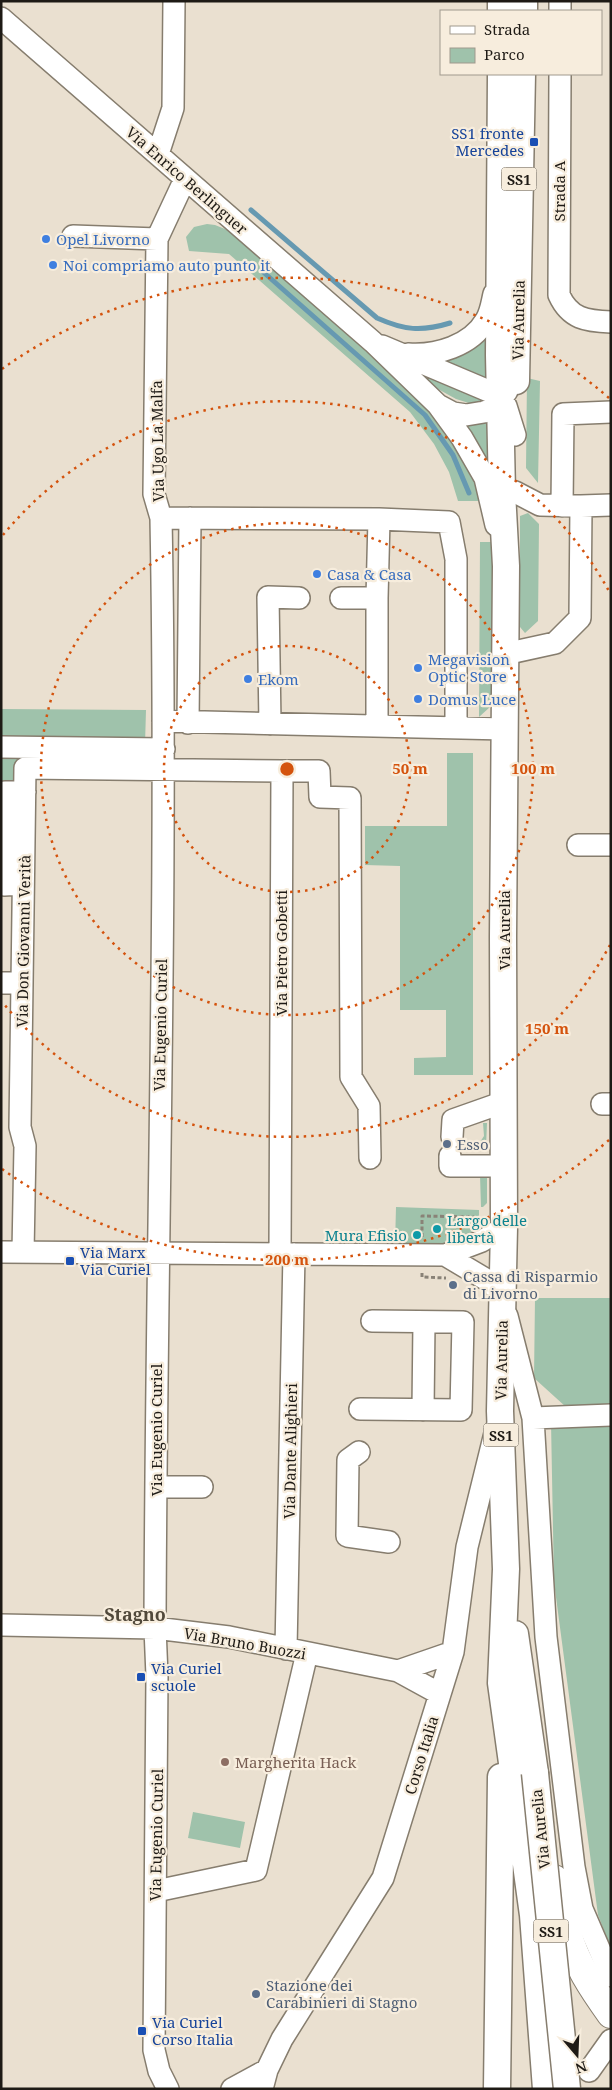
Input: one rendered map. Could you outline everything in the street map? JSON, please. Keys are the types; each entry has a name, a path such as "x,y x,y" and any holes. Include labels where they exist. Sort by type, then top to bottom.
{"highway":[{"path":"539,1817 567,1933 584,1974 611,2014"}],"main road":[{"name":"Via Aurelia","path":"501,75 509,278 516,378 515,492 506,566"},
{"name":"Via Aurelia","path":"522,75 509,278 498,355 506,566 504,729 504,1227 500,1411 506,1569 524,1776 546,2089"},
{"name":"Via Aurelia","path":"506,1569 501,1683 524,1776 539,1817 567,2089"},
{"path":"497,2089 501,1683"}],"street":[{"path":"158,154 173,108 174,1"},
{"name":"Via Enrico Berlinguer","path":"4,20 373,342 438,405 462,438 485,478 506,566"},
{"name":"Strada A","path":"560,75 559,295 564,306 575,316 593,322 611,322"},
{"name":"Via Ugo La Malfa","path":"164,759 161,518 154,494 157,239 185,179"},
{"path":"73,236 157,239"},
{"name":"Via Enrico Berlinguer","path":"396,352 423,354 441,352 463,342 479,331 509,278"},
{"name":"Via Enrico Berlinguer","path":"373,342 491,392 500,401 493,409 466,415 453,413 438,405"},
{"path":"515,435 509,413 500,401 516,378"},
{"path":"505,654 555,644 580,618 563,414 611,412"},
{"path":"515,492 540,505 610,506"},
{"path":"161,518 379,519 449,522 456,559 456,728"},
{"path":"188,722 190,518"},
{"path":"377,726 379,519"},
{"path":"270,724 268,597 299,598"},
{"path":"341,598 377,598"},
{"path":"163,721 504,729"},
{"path":"1,747 164,759 282,771 319,771 320,798 350,798 351,1077 369,1106 370,1158"},
{"name":"Via Don Giovanni Verità","path":"23,1252 25,1146 20,1127 12,983 24,884 25,768 164,759"},
{"name":"Via Eugenio Curiel","path":"164,759 156,1487 155,1628 157,1676 154,2050 159,2071 168,2089"},
{"name":"Via Pietro Gobetti","path":"282,771 287,1254"},
{"path":"578,845 611,845"},
{"path":"504,1102 453,1120 450,1166 504,1166"},
{"path":"1,1252 445,1255 482,1241 504,1227"},
{"name":"Via Dante Alighieri","path":"156,1890 256,1870 296,1651 287,1254"},
{"path":"445,1255 487,1280 503,1297 533,1418 546,1637 574,1867 582,1909 611,1976"},
{"path":"360,1409 461,1410 463,1322 372,1321"},
{"path":"423,1410 424,1322"},
{"name":"Corso Italia","path":"232,2089 265,2079 282,2039 382,1878 453,1652 467,1547 500,1411"},
{"path":"533,1418 611,1415"},
{"path":"359,1452 348,1460 347,1536 390,1542"},
{"path":"156,1487 202,1487"},
{"name":"Via Bruno Buozzi","path":"1,1625 155,1628 229,1637 398,1671 440,1694"},
{"path":"398,1671 453,1652"},
{"path":"589,2071 611,2040"}],"path":[{"path":"422,1240 422,1216 474,1217"}],"green space":[{"path":"207,224 230,231 408,386 463,451 483,501 458,501 449,472 434,444 410,412 229,254 189,251 186,237 194,227"},
{"path":"488,339 493,381 446,366 448,361"},
{"path":"416,372 487,400 472,404 456,399 418,378"},
{"path":"527,378 540,381 538,483 526,468"},
{"path":"493,420 491,474 460,422"},
{"path":"528,513 539,524 538,621 525,633 520,627 520,516"},
{"path":"480,542 494,542 495,696 490,707 479,717"},
{"path":"1,709 146,710 145,745 1,743"},
{"path":"447,753 473,753 473,1075 414,1075 414,1058 446,1057 446,1010 400,1010 400,866 365,865 365,826 447,826"},
{"path":"146,755 18,760 16,783 1,784 1,756"},
{"path":"483,1123 487,1123 486,1147 480,1142 484,1136"},
{"path":"480,1175 487,1177 487,1203 483,1207 481,1207"},
{"name":"Largo delle libertà","path":"396,1207 479,1210 479,1229 460,1240 450,1243 395,1245"},
{"path":"535,1298 611,1298 611,1408 566,1407 534,1378"},
{"path":"611,1420 611,1948 598,1915 554,1582 551,1422"},
{"path":"193,1812 245,1822 240,1848 188,1838"}],"waterway":[{"path":"251,210 377,318 396,325 421,329 450,323"},
{"path":"261,270 425,415 453,455 469,493"}],"place":[{"name":"SS1 fronte Mercedes","path":"534,142"},
{"name":"Opel Livorno","path":"46,239"},
{"name":"Noi compriamo auto punto it","path":"53,265"},
{"name":"Casa & Casa","path":"317,574"},
{"name":"Megavision Optic Store","path":"418,668"},
{"name":"Ekom","path":"248,679"},
{"name":"Domus Luce","path":"418,699"},
{"name":"Esso","path":"447,1144"},
{"name":"Largo delle libertà","path":"437,1229"},
{"name":"Mura Efisio","path":"417,1235"},
{"name":"Via Marx Via Curiel","path":"70,1261"},
{"name":"Cassa di Risparmio di Livorno","path":"453,1285"},
{"name":"Via Curiel scuole","path":"141,1677"},
{"name":"Margherita Hack","path":"225,1762"},
{"name":"Stazione dei Carabinieri di Stagno","path":"256,1994"},
{"name":"Via Curiel Corso Italia","path":"142,2031"}],"district":[{"name":"Stagno","path":"135,1614"}]}
